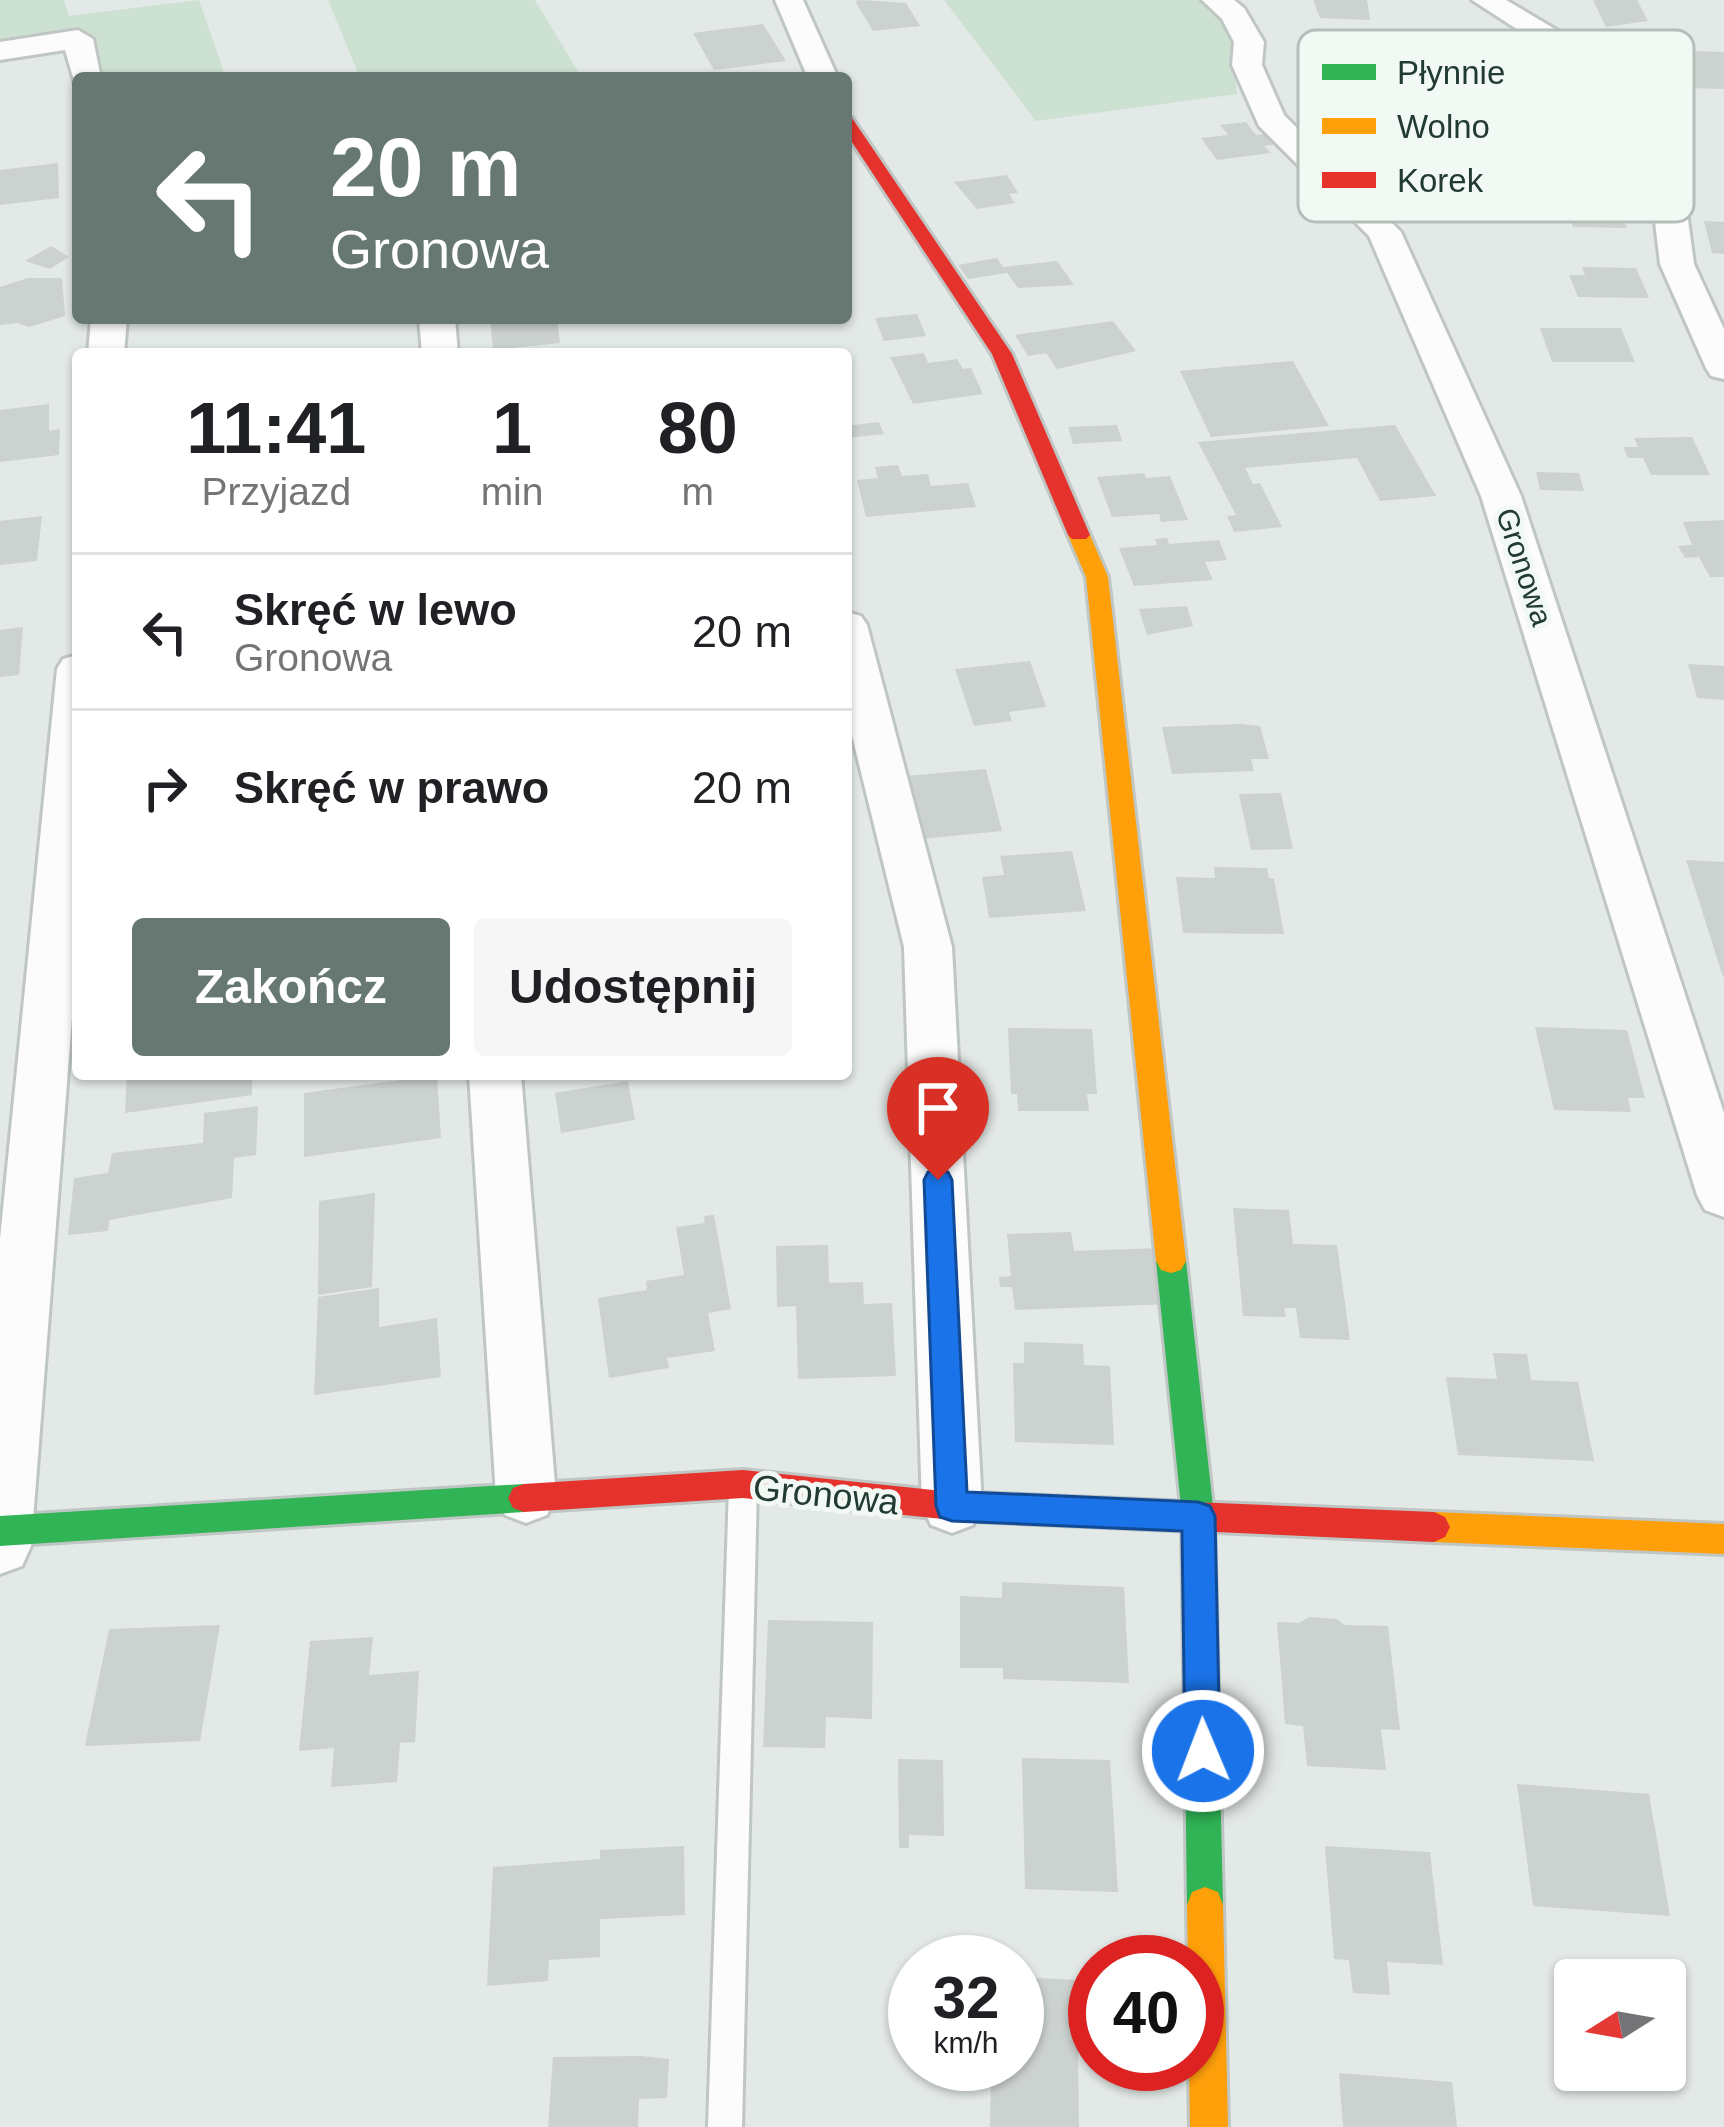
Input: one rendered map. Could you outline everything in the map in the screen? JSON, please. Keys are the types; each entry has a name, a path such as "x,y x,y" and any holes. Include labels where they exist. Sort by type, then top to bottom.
{"street":[{"path":"789,0 820,72"},
{"name":"Gronowa","path":"1216,0 1234,14 1249,42 1247,65 1270,118 1298,146"},
{"path":"1486,0 1537,30"},
{"path":"0,51 78,40 85,72"},
{"path":"852,130 1002,354 1097,577 1198,1516 1210,2127"},
{"name":"Gronowa","path":"1374,222 1384,232 1501,496 1724,1195"},
{"path":"1672,222 1677,263 1724,368"},
{"path":"852,649 928,947 952,1506"},
{"path":"1,1536 72,737"},
{"path":"494,1080 526,1496"},
{"name":"Gronowa","path":"1,1536 743,1484 952,1506 1724,1539"}],"lane":[{"path":"725,2127 743,1484"}],"green space":[{"path":"0,0 64,0 69,16 199,0 224,72 96,72 86,33 0,45"},
{"path":"328,0 535,0 578,72 358,72"},
{"path":"944,0 1204,0 1231,33 1237,94 1036,121"}],"building":[{"path":"1313,0 1367,0 1370,20 1320,18"},
{"path":"1593,0 1637,0 1648,21 1606,27"},
{"path":"855,1 906,3 920,26 873,31"},
{"path":"763,24 786,61 714,70 693,33"},
{"path":"1694,51 1724,52 1724,89 1694,88"},
{"path":"1246,122 1256,135 1265,134 1273,145 1264,146 1271,153 1217,160 1201,138 1228,135 1220,125"},
{"path":"58,163 59,198 0,205 0,170"},
{"path":"1007,175 1018,193 1009,194 1015,203 977,209 954,182"},
{"path":"1704,221 1724,222 1724,254 1712,253"},
{"path":"1571,222 1625,222 1627,228 1573,227"},
{"path":"51,246 69,257 50,269 25,261"},
{"path":"997,258 1003,267 1057,261 1074,285 1018,288 1007,273 968,279 958,265"},
{"path":"1582,267 1636,268 1649,298 1578,297 1569,275 1585,275"},
{"path":"28,278 62,278 65,316 29,327 0,325 0,287"},
{"path":"917,314 926,336 884,341 875,318"},
{"path":"1113,321 1136,351 1057,369 1046,353 1028,356 1015,335"},
{"path":"491,324 558,324 560,343 493,348"},
{"path":"1540,328 1621,328 1635,362 1552,362"},
{"path":"924,353 928,363 957,359 963,369 971,368 983,394 913,404 890,357"},
{"path":"1293,361 1329,426 1211,437 1180,371"},
{"path":"49,404 49,431 60,429 59,455 0,462 0,410"},
{"path":"879,422 884,434 852,437 852,425"},
{"path":"1117,425 1122,441 1073,444 1068,427"},
{"path":"1395,425 1436,496 1380,501 1357,458 1245,468 1253,484 1260,483 1282,527 1234,532 1227,516 1236,515 1198,442"},
{"path":"1692,437 1710,475 1651,475 1643,458 1628,458 1623,447 1638,447 1634,438"},
{"path":"898,465 902,476 928,474 931,486 968,483 976,507 866,517 857,480 878,478 875,467"},
{"path":"1536,472 1579,473 1584,491 1540,490"},
{"path":"1144,473 1146,478 1170,476 1188,520 1161,522 1159,514 1112,517 1097,477"},
{"path":"42,516 37,561 0,565 0,521"},
{"path":"1724,520 1724,577 1710,577 1699,557 1685,558 1678,546 1692,545 1683,522"},
{"path":"1167,538 1169,544 1219,540 1227,560 1205,562 1213,580 1134,586 1119,548 1157,545 1155,539"},
{"path":"1187,606 1193,626 1147,635 1139,609"},
{"path":"23,627 19,675 0,677 0,630"},
{"path":"1030,661 1046,707 1009,712 1012,721 974,726 955,669"},
{"path":"1688,664 1724,666 1724,700 1697,698"},
{"path":"1260,726 1269,759 1251,759 1254,771 1172,774 1162,727"},
{"path":"986,769 1002,831 921,839 906,776"},
{"path":"1281,793 1293,849 1251,850 1239,794"},
{"path":"1072,851 1086,911 989,918 982,877 1004,875 1000,856"},
{"path":"1686,860 1724,862 1724,977 1723,977"},
{"path":"1214,867 1267,868 1269,878 1274,879 1284,934 1183,933 1176,877 1215,878"},
{"path":"1535,1027 1627,1030 1645,1098 1628,1098 1631,1112 1554,1110"},
{"path":"1008,1028 1092,1029 1097,1094 1087,1094 1089,1111 1018,1111 1017,1094 1011,1094"},
{"path":"127,1080 252,1080 252,1095 125,1113"},
{"path":"400,1080 437,1080 441,1138 304,1157 304,1093"},
{"path":"628,1081 635,1120 561,1133 555,1093"},
{"path":"258,1106 256,1155 234,1158 232,1198 109,1220 108,1231 68,1235 74,1178 108,1173 112,1153 203,1143 204,1113"},
{"path":"375,1193 372,1287 318,1295 319,1201"},
{"path":"1233,1208 1289,1210 1293,1244 1337,1245 1350,1340 1300,1338 1296,1308 1284,1308 1286,1317 1243,1316"},
{"path":"714,1215 731,1309 708,1313 715,1351 667,1358 669,1368 609,1378 598,1298 647,1290 646,1281 684,1275 676,1227 705,1223 704,1216"},
{"path":"1071,1232 1074,1251 1160,1248 1170,1304 1015,1310 1012,1287 1000,1287 999,1277 1011,1276 1007,1234"},
{"path":"828,1245 829,1283 863,1282 864,1304 892,1303 896,1376 798,1379 796,1306 777,1307 776,1246"},
{"path":"379,1288 379,1327 437,1318 441,1377 314,1395 318,1297"},
{"path":"1024,1342 1083,1344 1084,1365 1110,1366 1114,1445 1015,1442 1013,1363 1024,1363"},
{"path":"1493,1353 1527,1354 1531,1380 1578,1382 1594,1461 1458,1455 1446,1377 1497,1379"},
{"path":"1002,1582 1124,1587 1129,1683 1003,1679 1003,1668 960,1668 960,1596 1002,1598"},
{"path":"1309,1617 1337,1619 1344,1625 1388,1626 1400,1730 1381,1729 1386,1770 1307,1766 1303,1726 1285,1724 1277,1622 1299,1623"},
{"path":"768,1620 873,1622 872,1719 826,1717 825,1748 763,1747"},
{"path":"220,1625 200,1741 85,1746 109,1629"},
{"path":"373,1637 369,1675 419,1671 415,1742 400,1743 397,1782 331,1787 334,1748 299,1751 310,1641"},
{"path":"1022,1758 1110,1760 1118,1892 1025,1889"},
{"path":"898,1759 943,1760 944,1836 909,1835 909,1848 899,1848"},
{"path":"1517,1784 1649,1794 1670,1916 1533,1906"},
{"path":"684,1846 685,1915 600,1919 600,1957 549,1960 548,1981 487,1986 493,1867 600,1859 600,1850"},
{"path":"1325,1846 1430,1852 1443,1965 1387,1962 1390,1995 1353,1993 1349,1960 1334,1959"},
{"path":"1044,1978 1068,1980 1068,2091 1079,2091 1079,2127 990,2127 991,2091 1044,2091"},
{"path":"553,2057 669,2059 667,2098 639,2099 638,2127 548,2127"},
{"path":"1339,2073 1452,2082 1457,2127 1343,2127"}],"traffic: fast":[{"path":"1171,1261 1198,1516 1205,1905"},
{"path":"0,1531 524,1498"}],"traffic: slow":[{"path":"1079,535 1097,577 1171,1261"},
{"path":"1434,1527 1724,1539"},
{"path":"1205,1905 1209,2127"}],"traffic: jam":[{"path":"852,130 1002,354 1079,535"},
{"path":"524,1498 743,1484 952,1506 1434,1527"}],"route":[{"path":"938,1180 952,1506 1198,1516 1203,1751"}]}
